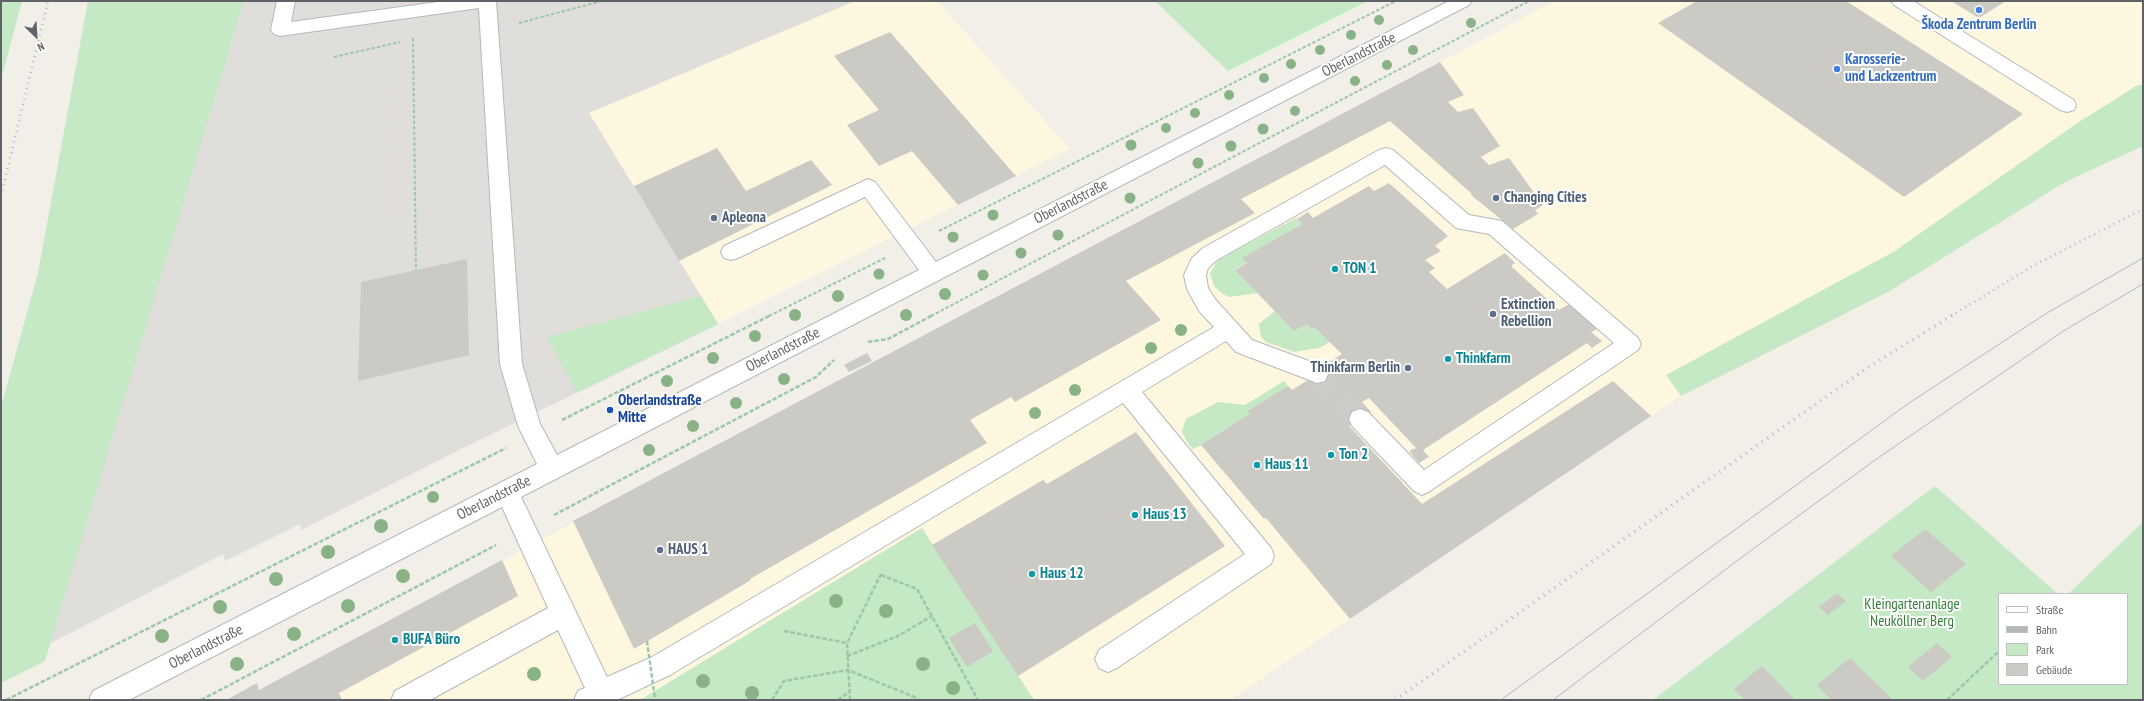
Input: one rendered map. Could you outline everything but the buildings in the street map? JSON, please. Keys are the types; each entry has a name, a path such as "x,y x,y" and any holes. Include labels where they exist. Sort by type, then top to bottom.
{"street":[{"path":"286,1 280,30 487,1 511,364 529,426 552,469"},
{"name":"Oberlandstraße","path":"102,700 1463,1"},
{"path":"1900,1 2067,105"},
{"path":"1317,374 1244,346 1207,305 1198,289 1195,275 1199,264 1210,254 1386,155 1463,222 1495,227 1630,344 1422,484 1360,419"},
{"path":"732,252 868,188 933,273"},
{"path":"507,492 564,613 598,697 661,666 1127,391 1229,329"},
{"path":"1108,659 1262,556 1127,391"},
{"path":"404,700 564,613"}],"path":[{"path":"6,700 1396,1"},
{"path":"864,343 888,339 1529,1"},
{"path":"413,12 416,270"},
{"path":"201,700 816,377 837,357"},
{"path":"850,700 846,643 881,575 878,538"},
{"path":"881,575 918,589 978,700"},
{"path":"746,615 788,633 846,643"},
{"path":"847,656 898,636 932,616"},
{"path":"647,641 656,699"},
{"path":"1947,700 1998,652"},
{"path":"772,700 784,681 848,670 918,700"},
{"path":"838,700 849,692"}],"shaded area":[{"path":"244,1 855,1 589,113 718,324 461,449 301,530 300,524 225,561 223,554 49,644"},
{"path":"855,1 937,1 1070,149 718,324 589,113"},
{"path":"1555,1 2143,1 2143,84 2075,124 1895,251 1667,375 1681,396 1230,700 226,700 257,683 259,690"}],"green space":[{"path":"1,1 22,1 1,80"},
{"path":"88,1 244,1 45,661 1,683 1,407 38,273"},
{"path":"1155,1 1368,1 1228,71"},
{"path":"2143,84 2143,146 2065,182 1888,292 1681,396 1666,375 1895,251 2076,124 2136,86"},
{"path":"1296,218 1302,224 1243,258 1247,263 1235,269 1258,293 1229,297 1214,286 1210,273 1218,260"},
{"path":"701,296 718,324 577,393 547,337"},
{"path":"1275,311 1294,331 1307,324 1312,329 1315,328 1330,342 1319,348 1294,352 1266,342 1261,337 1259,324"},
{"path":"1284,381 1288,386 1247,411 1249,414 1201,445 1193,449 1187,442 1182,432 1186,419 1218,402 1245,405"},
{"name":"Kleingartenanlage Neuköllner Berg","path":"1935,486 2057,593 1998,593 1998,685 2128,685 2128,593 2069,593 2143,522 2143,700 1653,700"},
{"path":"922,528 1034,700 640,700 766,623"}],"tunnel":[{"path":"1317,374 1360,419"}],"tram line":[{"path":"1501,700 1909,403 2047,313 2143,258"},
{"path":"1553,700 1742,557 1875,460 2065,330 2143,284"}],"railway":[{"path":"1,196 48,1"},
{"path":"1951,316 2033,266 2143,209"},
{"path":"1395,700 1870,366 1953,315"}],"place":[{"name":"Škoda Zentrum Berlin","path":"1979,10"},
{"name":"Karosserie- und Lackzentrum","path":"1837,69"},
{"name":"Changing Cities","path":"1496,198"},
{"name":"Apleona","path":"714,218"},
{"name":"TON 1","path":"1335,269"},
{"name":"Extinction Rebellion","path":"1493,314"},
{"name":"Thinkfarm","path":"1448,359"},
{"name":"Thinkfarm Berlin","path":"1408,368"},
{"name":"Oberlandstraße Mitte","path":"610,410"},
{"name":"Ton 2","path":"1331,455"},
{"name":"Haus 11","path":"1257,465"},
{"name":"Haus 13","path":"1135,515"},
{"name":"HAUS 1","path":"660,550"},
{"name":"Haus 12","path":"1032,574"},
{"name":"BUFA Büro","path":"395,640"}]}
